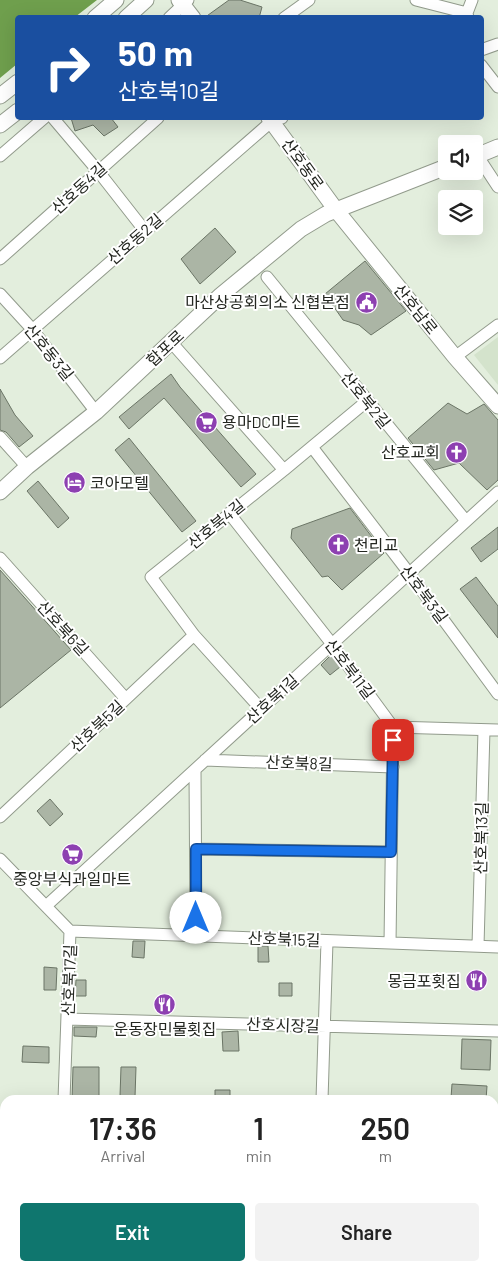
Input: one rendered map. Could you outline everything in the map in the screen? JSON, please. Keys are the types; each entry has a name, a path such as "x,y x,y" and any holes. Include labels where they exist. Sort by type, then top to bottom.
{"main road":[{"path":"98,15 116,0"},
{"path":"129,15 146,0"},
{"path":"183,1 191,15"},
{"path":"0,96 15,84"},
{"path":"0,125 15,113"},
{"name":"산호동로","path":"275,120 336,210"},
{"path":"483,153 498,148"},
{"name":"합포로","path":"0,492 26,467 96,412 221,295 301,229 326,214 438,170"},
{"name":"산호남로","path":"336,210 455,357 498,406"}],"street":[{"path":"288,15 309,0"},
{"path":"416,0 468,15 472,0"},
{"path":"171,15 183,1"},
{"path":"484,49 498,44"},
{"path":"484,69 498,87"},
{"path":"0,156 42,120"},
{"path":"55,120 145,231"},
{"name":"산호동4길","path":"0,259 156,120"},
{"name":"산호동2길","path":"0,358 273,120"},
{"path":"483,167 498,187"},
{"name":"산호북2길","path":"267,278 466,521"},
{"name":"산호동3길","path":"0,294 32,329 96,412"},
{"path":"455,357 498,325"},
{"path":"171,342 284,470"},
{"name":"산호북4길","path":"260,709 194,635 151,577 367,401"},
{"path":"0,437 26,467"},
{"name":"산호북3길","path":"312,447 409,573 498,694"},
{"name":"산호북1길","path":"46,906 498,492"},
{"name":"산호북11길","path":"229,513 332,644 393,727"},
{"name":"산호북6길","path":"0,558 126,699"},
{"name":"산호북5길","path":"0,817 194,635"},
{"path":"390,943 393,727 498,730"},
{"name":"산호북13길","path":"478,946 484,730"},
{"name":"산호북8길","path":"205,760 393,767"},
{"path":"195,770 196,936"},
{"path":"196,849 391,852"},
{"name":"산호북17길","path":"0,859 70,931 64,1095"},
{"name":"산호북15길","path":"70,931 498,947"},
{"path":"322,1095 327,941"},
{"name":"산호시장길","path":"67,1019 498,1030"}],"shaded area":[{"path":"0,0 97,0 78,15 15,15 15,66 0,78"},
{"path":"498,337 498,385 474,355"}],"building":[{"path":"229,0 240,0 262,7 260,15 208,15"},
{"path":"72,120 113,120 118,127 104,136 93,125 75,131"},
{"path":"215,228 236,252 200,284 181,259"},
{"name":"마산상공회의소 신협본점","path":"365,261 406,311 371,335 359,325 343,320 325,294"},
{"path":"171,374 180,387 256,474 241,487 164,398 129,429 119,417"},
{"path":"0,389 15,415 33,436 19,447 6,432 0,430"},
{"name":"산호교회","path":"448,403 467,414 484,404 498,420 498,480 487,490 459,463 434,470 408,438"},
{"path":"129,438 196,521 182,532 115,450"},
{"path":"38,481 69,518 58,528 27,491"},
{"name":"천리교","path":"350,508 384,553 342,590 328,576 322,577 291,538 292,529"},
{"path":"498,527 498,549 481,562 471,548"},
{"path":"0,570 71,650 0,708"},
{"path":"476,577 498,606 498,638 460,589"},
{"path":"331,655 340,667 330,675 321,665"},
{"path":"50,799 63,814 50,826 37,811"},
{"path":"133,941 145,941 144,958 132,957"},
{"path":"258,946 268,946 269,962 258,962"},
{"path":"44,967 57,968 56,990 44,990"},
{"path":"76,980 86,980 86,996 75,996"},
{"path":"279,983 292,983 292,996 279,996"},
{"path":"74,1027 97,1027 96,1037 74,1036"},
{"path":"238,1031 239,1051 223,1051 222,1032"},
{"path":"462,1039 491,1040 490,1070 461,1069"},
{"path":"23,1046 49,1047 49,1063 22,1062"},
{"path":"73,1067 99,1067 99,1095 72,1095"},
{"path":"121,1067 136,1067 135,1095 120,1095"},
{"path":"452,1084 487,1086 486,1095 451,1095"},
{"path":"215,1090 230,1090 230,1095 215,1095"}],"place":[{"name":"마산상공회의소 신협본점","path":"366,302"},
{"name":"용마DC마트","path":"206,422"},
{"name":"산호교회","path":"456,452"},
{"name":"코아모텔","path":"74,483"},
{"name":"천리교","path":"338,545"},
{"name":"중앙부식과일마트","path":"72,855"},
{"name":"몽금포횟집","path":"477,981"},
{"name":"운동장민물횟집","path":"165,1005"}],"route":[{"path":"196,918 196,849 391,852 393,740"}]}
